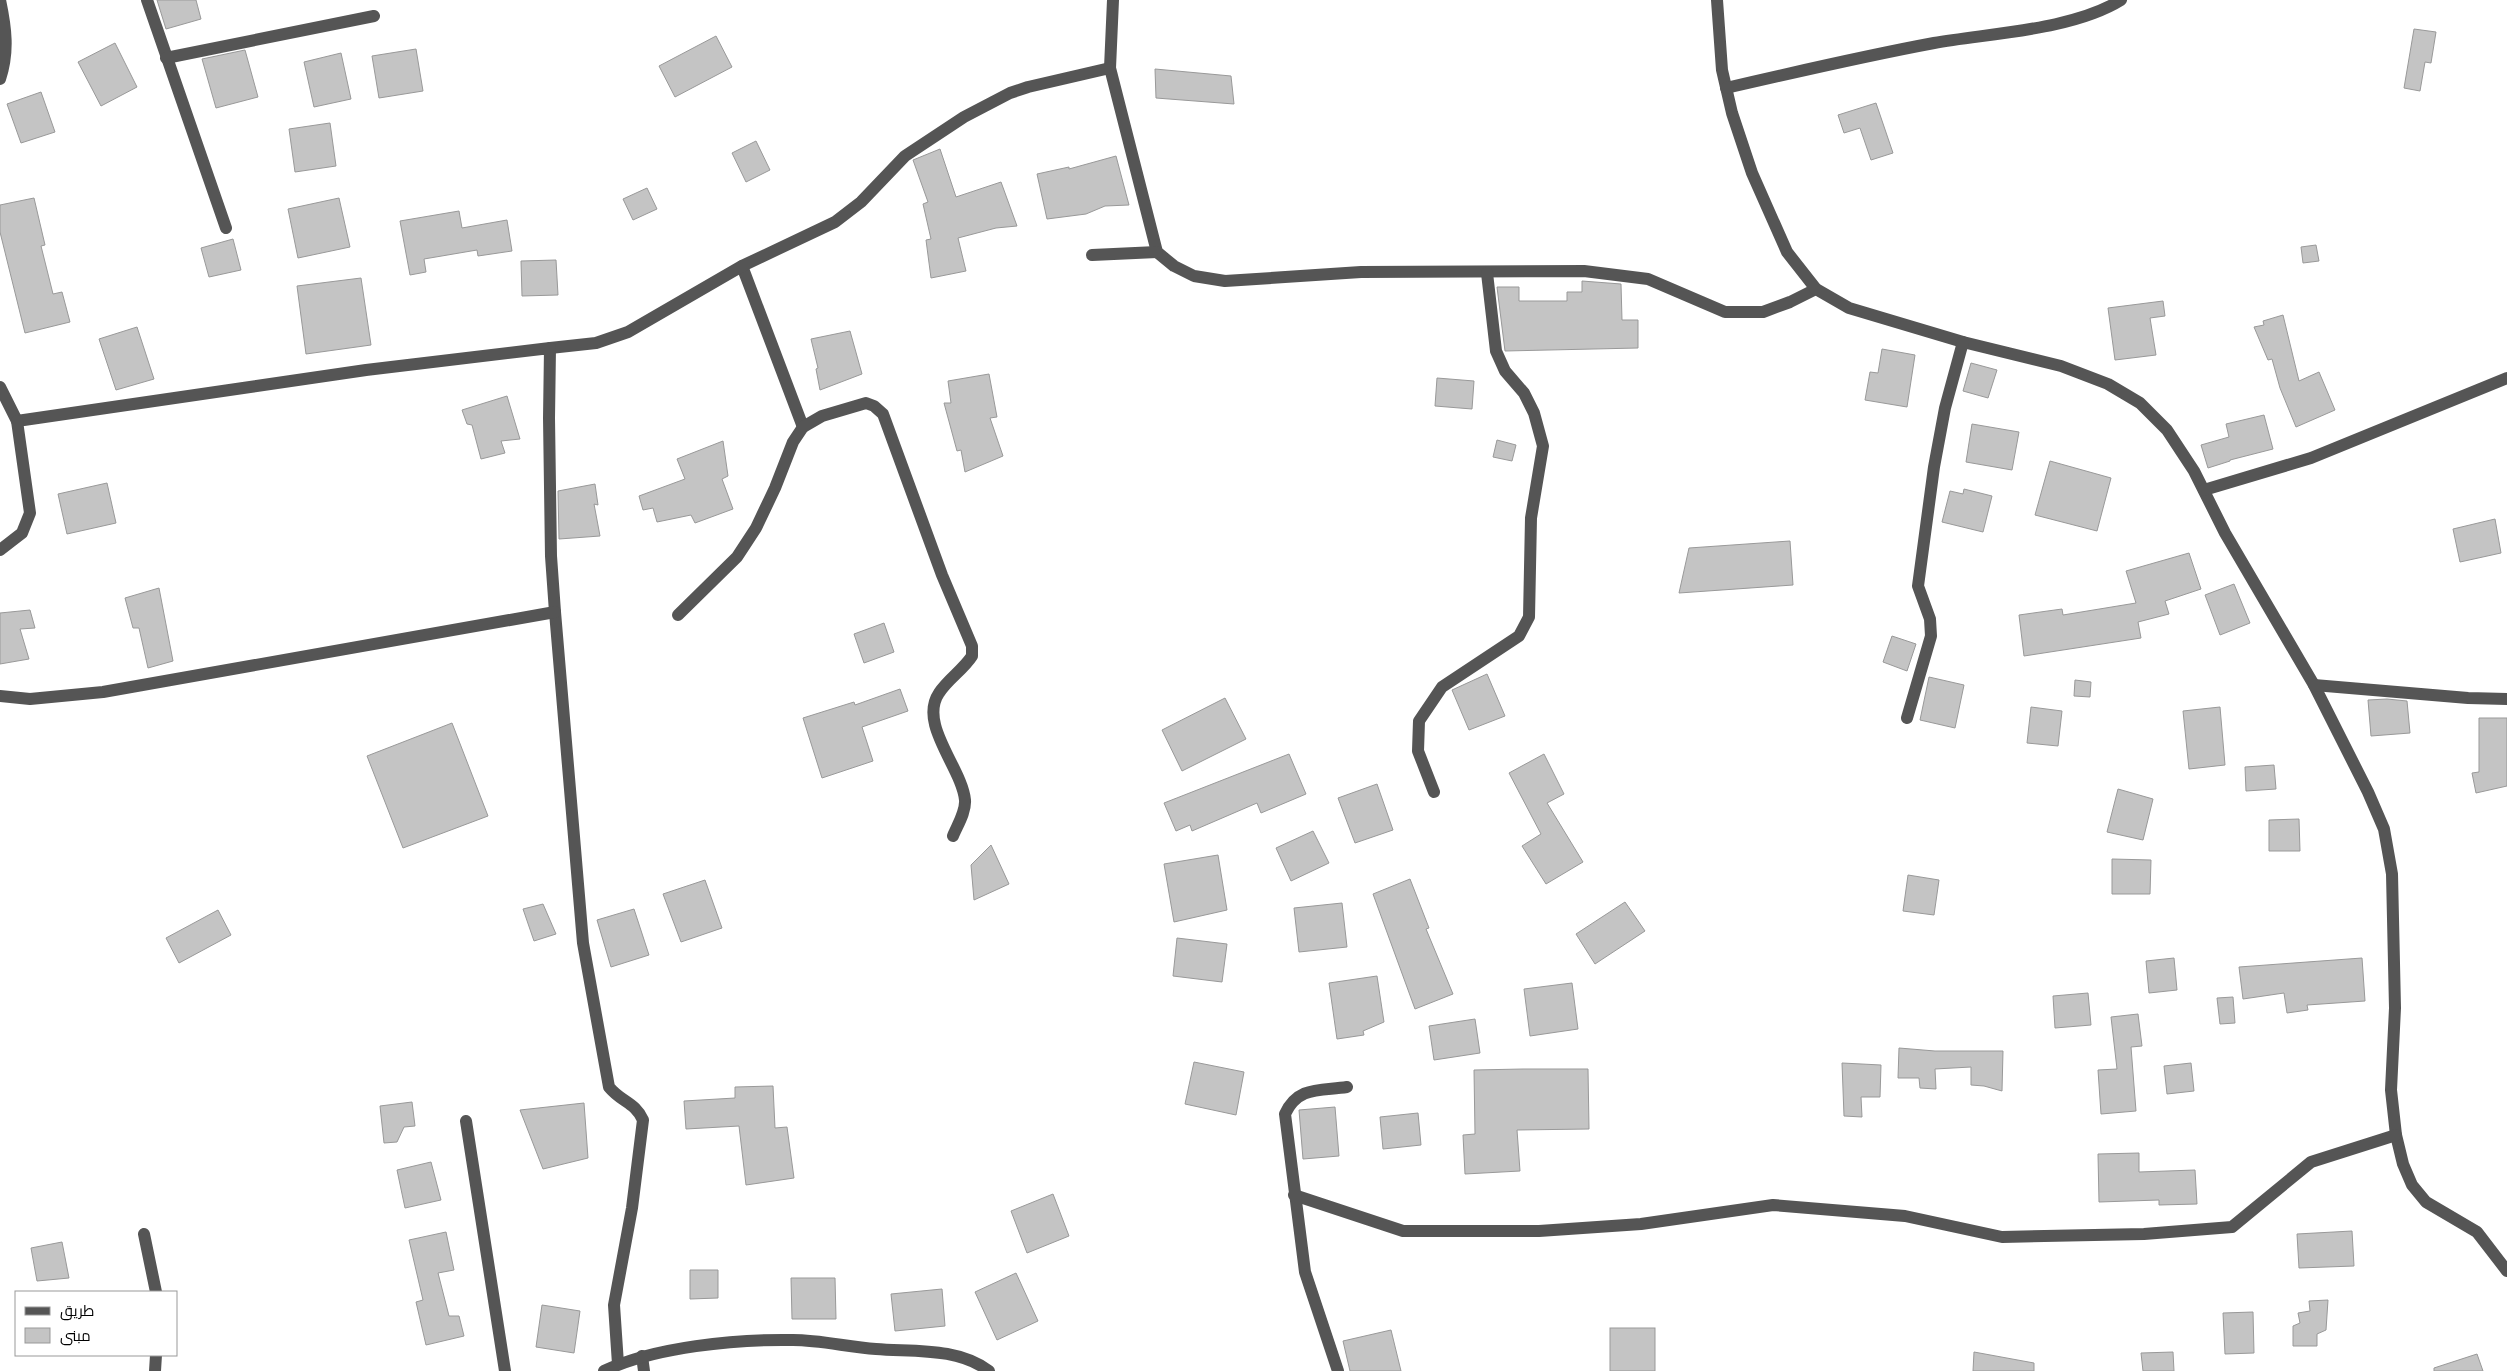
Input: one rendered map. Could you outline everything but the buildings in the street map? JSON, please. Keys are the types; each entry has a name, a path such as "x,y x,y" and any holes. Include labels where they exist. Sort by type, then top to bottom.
{"street":[{"path":"0,0 6,30 7,51 0,79"},
{"path":"147,0 226,228"},
{"path":"1113,0 1110,68 1156,252 1174,266 1194,276 1225,281 1361,272 1584,270 1648,279 1725,312 1763,312 1790,302 1816,289"},
{"path":"1717,0 1722,70 1752,173 1787,252 1816,289 1849,308 1963,342 2061,366 2108,384 2140,403 2167,430 2204,490 2226,533 2314,685 2384,829 2390,865 2395,1008 2391,1090 2396,1134 2403,1164 2412,1185 2426,1202 2477,1232 2507,1270"},
{"path":"1726,88 1871,54 2068,22 2106,10 2121,0"},
{"path":"166,58 374,16"},
{"path":"17,421 366,370 596,343 628,332 742,266 835,222 861,202 905,156 964,117 1010,93 1110,68"},
{"path":"1092,255 1156,252"},
{"path":"742,266 803,427"},
{"path":"1434,792 1418,751 1419,721 1442,687 1519,636 1529,617 1531,518 1543,446 1534,413 1524,393 1506,371 1496,351 1487,272"},
{"path":"1906,718 1931,636 1930,619 1918,586 1934,467 1945,408 1963,342"},
{"path":"550,348 551,556 583,943 600,1046 609,1087 616,1096 638,1110 643,1120 632,1208 614,1305 618,1364"},
{"path":"2204,490 2311,458 2507,378"},
{"path":"0,387 17,421 30,513 22,533 0,550"},
{"path":"678,615 737,557 756,528 775,488 793,442 803,427 822,416 849,406 866,403 874,406 883,414 942,575 972,646 972,656 938,693 933,708 936,730 957,775 965,802 953,836"},
{"path":"0,696 30,699 103,692 555,612"},
{"path":"2314,685 2468,698 2507,699"},
{"path":"1338,1371 1305,1272 1285,1114 1291,1101 1302,1093 1348,1087"},
{"path":"466,1121 505,1371"},
{"path":"1294,1195 1403,1231 1557,1230 1641,1224 1773,1205 1905,1216 2002,1237 2144,1234 2232,1227 2311,1162 2396,1134"},
{"path":"144,1234 156,1291"},
{"path":"604,1371 642,1356 705,1345 793,1340 873,1349 951,1354 979,1364 989,1371"},
{"path":"155,1371 156,1356"},
{"path":"642,1356 644,1371"}]}
